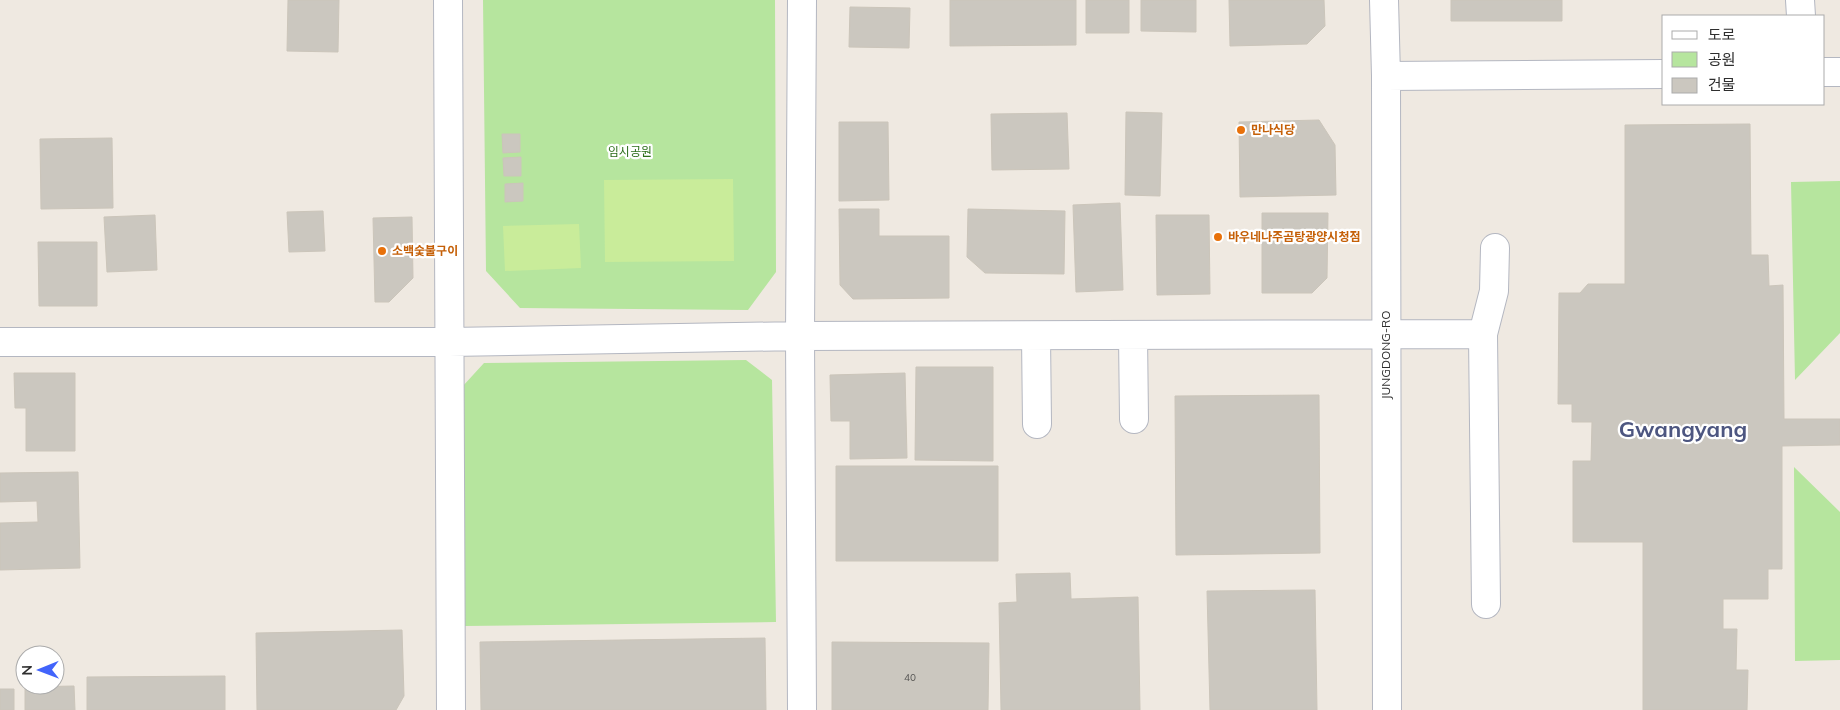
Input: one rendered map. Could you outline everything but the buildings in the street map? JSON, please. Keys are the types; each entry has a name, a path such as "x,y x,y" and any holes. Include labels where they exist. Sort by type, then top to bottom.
{"street":[{"path":"448,0 451,710"},
{"path":"802,0 800,336 802,710"},
{"name":"JUNGDONG-RO","path":"1384,0 1386,76 1387,710"},
{"path":"1800,0 1800,15"},
{"path":"1825,72 1840,72"},
{"path":"1386,76 1662,74"},
{"path":"1486,604 1483,334 1494,291 1495,248"},
{"path":"0,342 449,342 800,336 1386,336 1483,334"},
{"path":"1133,335 1134,419"},
{"path":"1036,336 1037,424"}],"green space":[{"name":"임시공원","path":"483,0 775,0 776,272 748,310 520,308 486,271"},
{"path":"733,179 734,261 605,262 604,180"},
{"path":"1840,181 1840,333 1795,380 1791,182"},
{"path":"579,224 581,268 505,271 503,226"},
{"path":"746,360 772,380 776,622 465,626 462,387 484,363"},
{"path":"1794,467 1840,512 1840,660 1795,661"}],"place":[{"name":"만나식당","path":"1241,130"},
{"name":"바우네나주곰탕광양시청점","path":"1218,237"},
{"name":"소백숯불구이","path":"382,251"}],"district":[{"name":"Gwangyang","path":"1683,429"}]}
